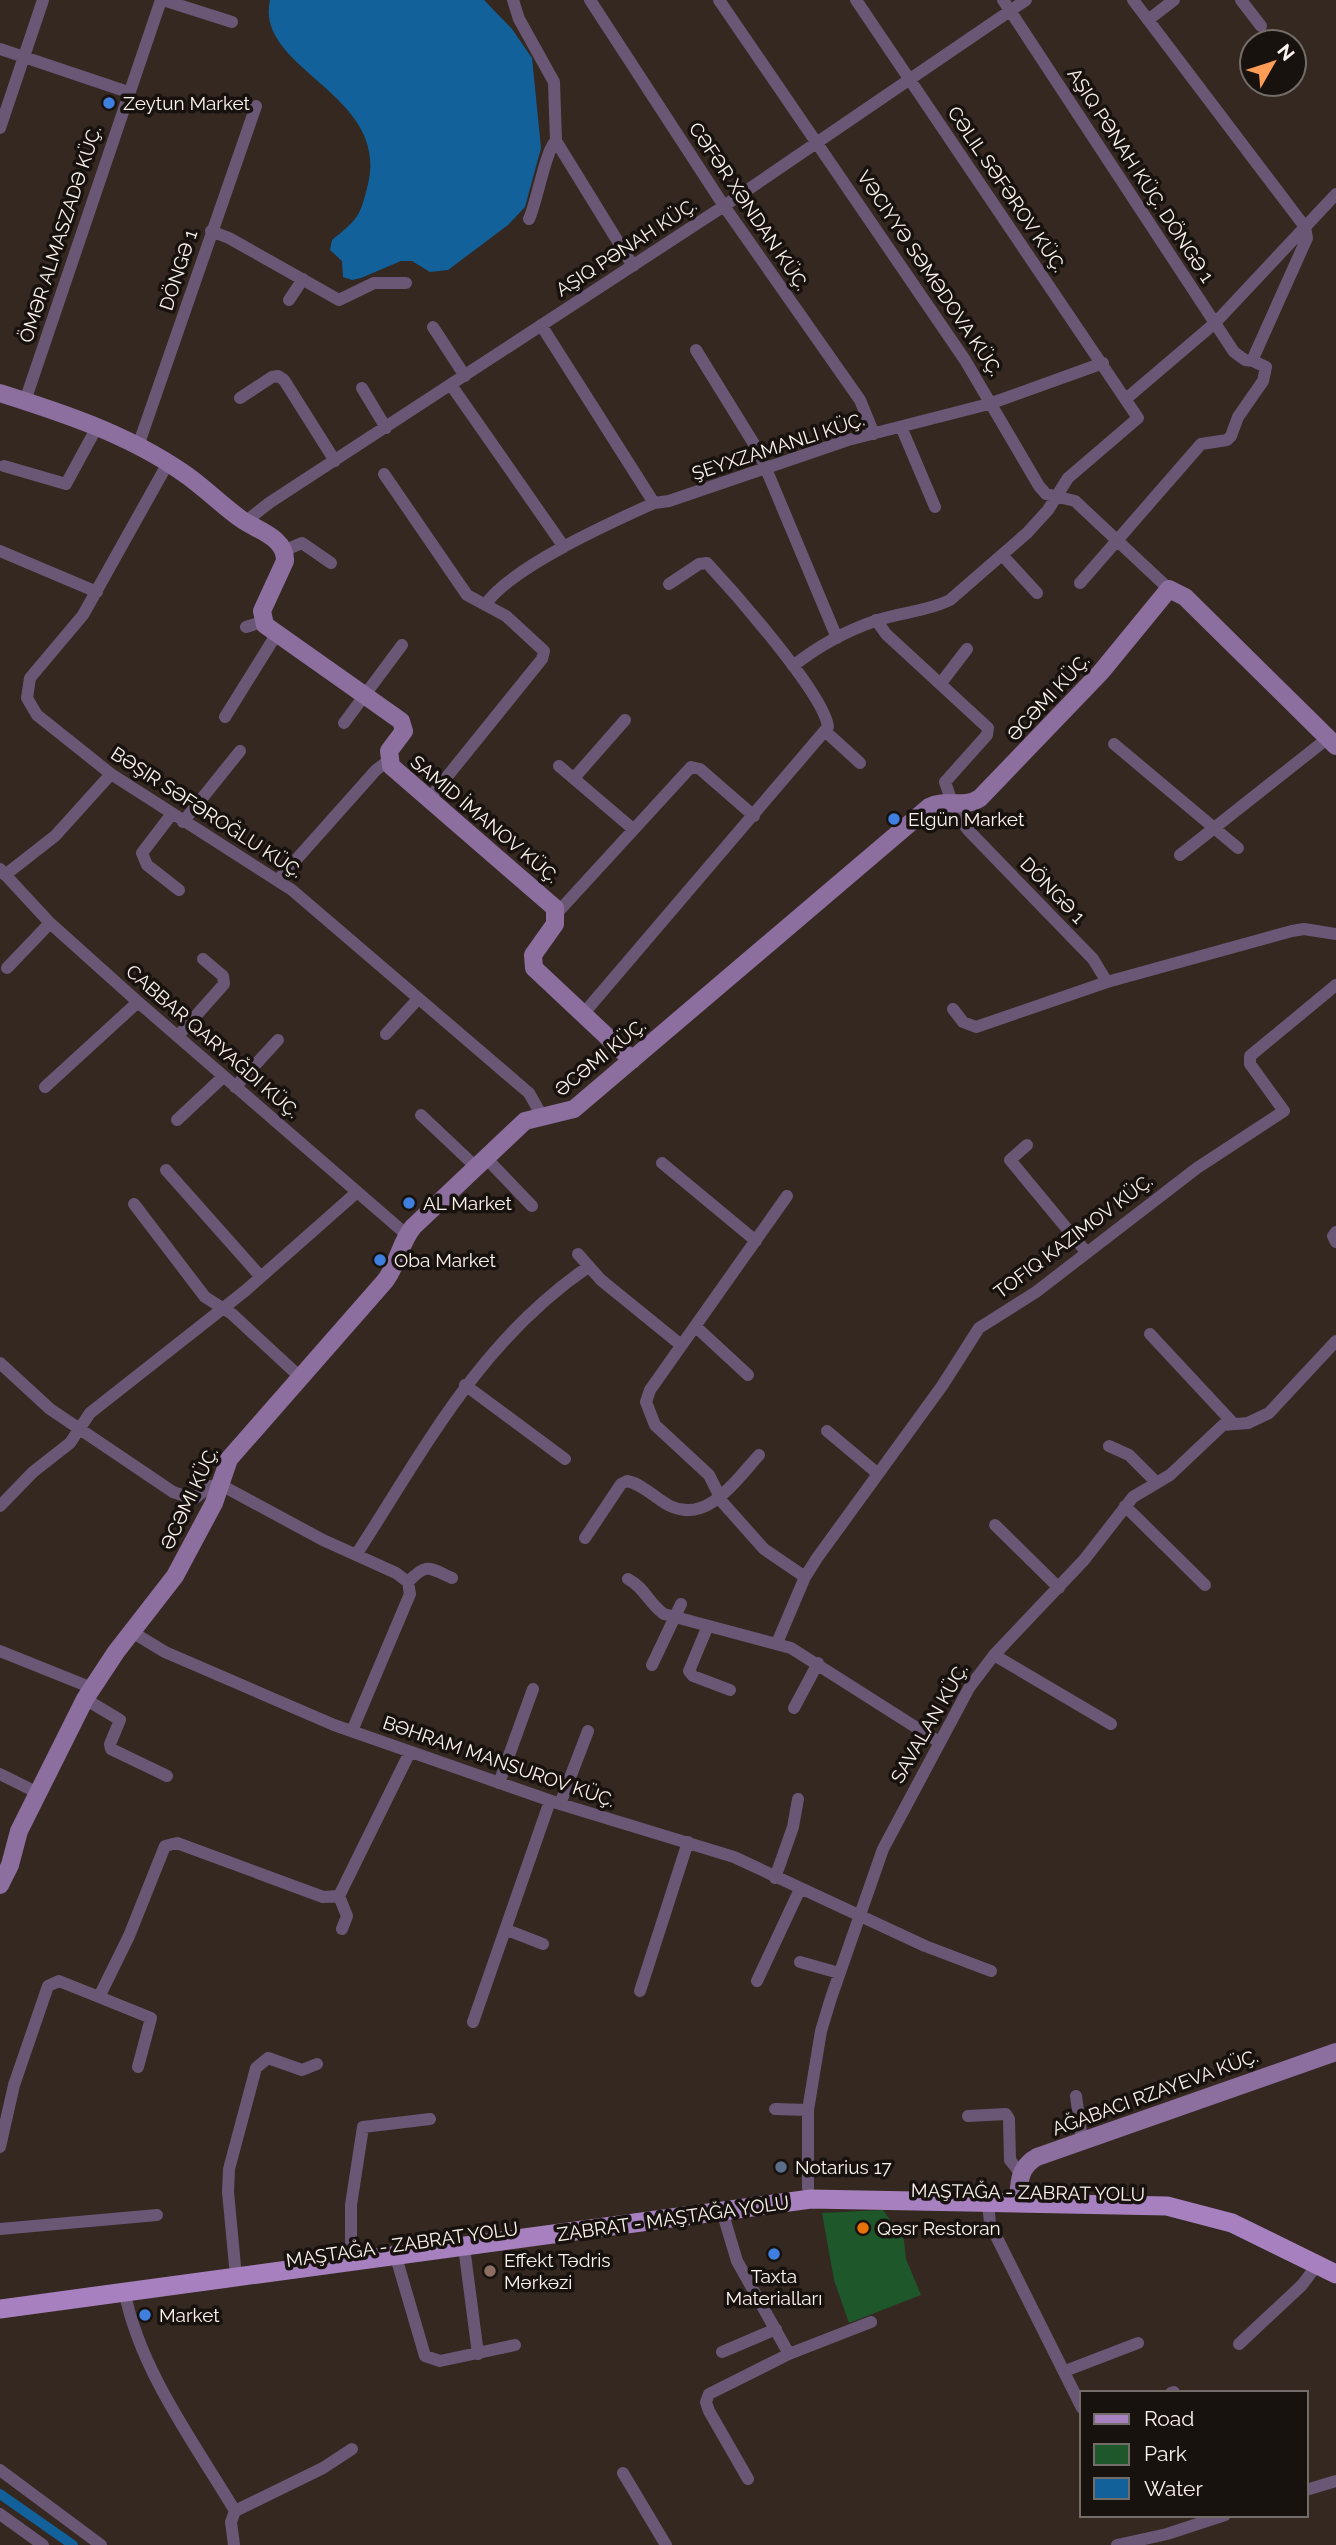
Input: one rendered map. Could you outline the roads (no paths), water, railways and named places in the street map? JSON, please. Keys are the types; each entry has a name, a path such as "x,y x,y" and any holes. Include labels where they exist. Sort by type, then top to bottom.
{"main road":[{"name":"MAŞTAĞA - ZABRAT YOLU","path":"0,2295 351,2251 808,2188 1019,2189"},
{"name":"ZABRAT - MAŞTAĞA YOLU","path":"0,2309 811,2199 988,2201 1019,2189 1191,2210 1232,2223 1326,2263 1336,2274"}],"street":[{"path":"0,128 43,0"},
{"path":"162,0 232,22"},
{"name":"ÖMƏR ALMASZADƏ KÜÇ.","path":"25,401 128,92 162,0"},
{"path":"513,0 519,19 554,82 556,141 633,266"},
{"name":"CƏFƏR XƏNDAN KÜÇ.","path":"590,0 724,206 860,400 874,434"},
{"name":"VƏCIYYƏ SƏMƏDOVA KÜÇ.","path":"719,0 965,360 1039,486 1046,494 1075,501 1169,589 1185,597 1332,742"},
{"name":"CƏLIL SƏFƏROV KÜÇ.","path":"856,0 1127,398"},
{"path":"245,522 817,143 1007,5 1026,0"},
{"path":"1133,0 1305,227 1306,244 1288,275 1253,361"},
{"path":"1148,20 1174,0"},
{"path":"1241,0 1261,26"},
{"path":"1007,5 1234,352 1262,363 1266,373 1238,417 1231,436 1201,444 1080,583"},
{"path":"0,49 128,92"},
{"name":"DÖNGƏ 1","path":"138,446 256,106"},
{"path":"529,219 537,202 548,150 556,141"},
{"path":"793,666 836,638 876,620 937,607 950,600 1003,556 1048,510 1076,470 1138,418 1127,398 1215,323 1336,194"},
{"path":"211,231 344,300 374,283 406,283"},
{"path":"289,300 303,279"},
{"path":"541,325 654,503"},
{"path":"433,327 465,376"},
{"path":"696,349 768,469 836,638"},
{"path":"485,605 496,591 564,547 654,503 669,501 768,469 848,440 902,429 989,404 1103,363"},
{"path":"240,398 272,377 278,376 284,380 335,461"},
{"path":"451,385 564,547"},
{"path":"362,388 386,428"},
{"path":"0,393 97,427 138,446 168,463 245,522 276,541 283,551 302,543 331,563"},
{"path":"4,466 66,484 97,427"},
{"path":"902,429 935,507"},
{"name":"BƏŞIR SƏFƏROĞLU KÜÇ.","path":"168,463 97,592 71,631 36,669 26,687 30,706 37,715 111,774 177,819 278,880 529,1093 542,1116"},
{"path":"384,474 461,588 506,616 541,646 544,655 429,799"},
{"path":"0,551 97,592"},
{"name":"SAMID İMANOV KÜÇ.","path":"283,551 285,561 254,624 276,635 396,716 405,728 389,751 388,761 550,902 558,912 555,924 531,961 540,976 584,1013 632,1060"},
{"path":"1003,556 1037,593"},
{"path":"584,1013 828,727 825,713 793,666 708,563 699,564 669,584"},
{"name":"ƏCƏMI KÜÇ.","path":"0,1885 10,1865 19,1830 89,1694 175,1576 210,1511 235,1450 385,1280 399,1259 407,1235 525,1121 570,1112 911,822 934,805 974,802 987,792 1092,681 1169,589"},
{"path":"876,620 886,634 988,728 987,734 945,782 952,803"},
{"path":"225,717 276,635"},
{"path":"344,723 402,645"},
{"path":"940,682 967,649"},
{"path":"573,778 625,720"},
{"path":"825,731 860,763"},
{"path":"1180,855 1332,742"},
{"path":"1114,744 1238,848"},
{"path":"179,890 147,865 142,853 240,751"},
{"path":"278,880 376,770 388,761"},
{"path":"559,766 633,829"},
{"path":"558,912 691,767 700,769 754,816"},
{"path":"111,774 55,836 3,872 50,923 223,1077 407,1235"},
{"name":"DÖNGƏ 1","path":"952,803 969,831 1093,959 1107,982"},
{"path":"6,968 50,923"},
{"path":"953,1009 963,1022 976,1027 1107,982 1292,931 1304,929 1336,934"},
{"path":"178,1036 224,984 223,976 203,959"},
{"path":"777,1643 805,1577 877,1473 942,1386 979,1328 1036,1292 1197,1168 1284,1111 1250,1064 1250,1056 1336,985"},
{"path":"387,1034 417,1000"},
{"path":"45,1087 138,1002"},
{"path":"235,1087 278,1040"},
{"path":"177,1120 223,1077"},
{"path":"421,1115 532,1206"},
{"path":"1027,1145 1010,1160 1087,1253"},
{"path":"662,1163 756,1241"},
{"path":"166,1170 261,1278"},
{"path":"0,1506 33,1472 70,1443 98,1405 261,1278 356,1193"},
{"path":"787,1196 650,1390 646,1402 655,1425 709,1475 719,1496 764,1549 805,1577"},
{"path":"134,1204 205,1297 223,1308 300,1377"},
{"path":"1336,1232 1333,1236 1336,1242"},
{"path":"578,1254 587,1267 681,1345"},
{"path":"356,1555 465,1385 529,1312 587,1267"},
{"path":"695,1325 748,1375"},
{"path":"1150,1334 1232,1422"},
{"name":"SAVALAN KÜÇ.","path":"808,2188 808,2110 821,2031 839,1973 883,1849 969,1688 994,1655 1059,1588 1125,1506 1146,1486 1170,1475 1216,1430 1232,1422 1248,1423 1269,1413 1336,1341"},
{"path":"0,1363 50,1409 184,1498 194,1499 210,1486 221,1485 396,1573 408,1582 410,1594 352,1731"},
{"path":"465,1385 565,1459"},
{"path":"827,1431 877,1473"},
{"path":"1109,1446 1129,1455 1156,1482"},
{"path":"585,1538 621,1484 627,1481 671,1506 683,1510 697,1510 710,1505 759,1454"},
{"path":"1125,1506 1205,1585"},
{"path":"995,1525 1059,1588"},
{"path":"408,1582 421,1568 427,1567 452,1578"},
{"path":"628,1578 643,1588 656,1609 675,1619 777,1643 818,1663 939,1742"},
{"path":"652,1665 681,1604"},
{"path":"708,1628 689,1671 693,1676 730,1690"},
{"name":"BƏHRAM MANSUROV KÜÇ.","path":"132,1632 165,1652 352,1731 555,1802 734,1857 858,1916 991,1972"},
{"path":"0,1651 89,1694 120,1720 110,1744 114,1753 167,1776"},
{"path":"994,1655 1111,1724"},
{"path":"794,1708 818,1663"},
{"path":"499,1783 533,1689"},
{"path":"473,2022 555,1802 588,1731"},
{"path":"342,1929 347,1916 339,1896 410,1752"},
{"path":"0,1774 38,1793"},
{"path":"775,1878 793,1827 798,1799"},
{"path":"99,1997 129,1937 160,1853 171,1842 323,1898 339,1896"},
{"path":"640,1991 688,1842"},
{"path":"757,1982 800,1889"},
{"path":"507,1930 543,1944"},
{"path":"800,1962 839,1973"},
{"path":"0,2147 14,2085 48,1986 59,1981 151,2018 138,2067"},
{"path":"1019,2189 1028,2162 1037,2157 1336,2052"},
{"path":"235,2266 228,2192 229,2169 256,2068 268,2058 302,2070 317,2064"},
{"path":"1076,2096 1082,2140"},
{"path":"775,2109 808,2110"},
{"path":"968,2116 1006,2114 1009,2119 1010,2160 1019,2189"},
{"path":"351,2251 351,2205 363,2127 429,2119"},
{"path":"988,2201 990,2224 1080,2404"},
{"path":"722,2211 737,2261 789,2354"},
{"path":"0,2229 158,2215"},
{"path":"464,2247 478,2354"},
{"path":"396,2257 425,2356 440,2361 515,2345"},
{"path":"1239,2344 1326,2263"},
{"path":"125,2294 133,2323 157,2378 235,2511"},
{"path":"748,2479 706,2402 716,2389 789,2354 871,2322"},
{"path":"722,2352 776,2329"},
{"path":"1065,2371 1138,2343"},
{"path":"234,2545 231,2522 235,2511 323,2468 352,2449"},
{"path":"0,2470 101,2545"},
{"path":"623,2473 666,2545"},
{"path":"1308,2489 1336,2481"},
{"path":"0,2514 43,2545"},
{"path":"1117,2545 1167,2534 1219,2517"}],"water":[{"path":"270,0 484,0 512,29 532,58 541,148 525,207 508,225 448,270 430,272 412,261 401,261 361,278 352,280 343,277 342,261 330,250 332,240 353,222 363,204 368,184 369,153 360,127 342,104 282,45 271,24"}],"waterway":[{"path":"0,2494 73,2545"}],"place":[{"name":"Zeytun Market","path":"109,103"},
{"name":"Elgün Market","path":"894,819"},
{"name":"AL Market","path":"409,1203"},
{"name":"Oba Market","path":"380,1260"},
{"name":"Notarius 17","path":"781,2167"},
{"name":"Qəsr Restoran","path":"863,2228"},
{"name":"Taxta Materialları","path":"774,2254"},
{"name":"Effekt Tədris Mərkəzi","path":"490,2271"},
{"name":"Market","path":"145,2315"}]}
